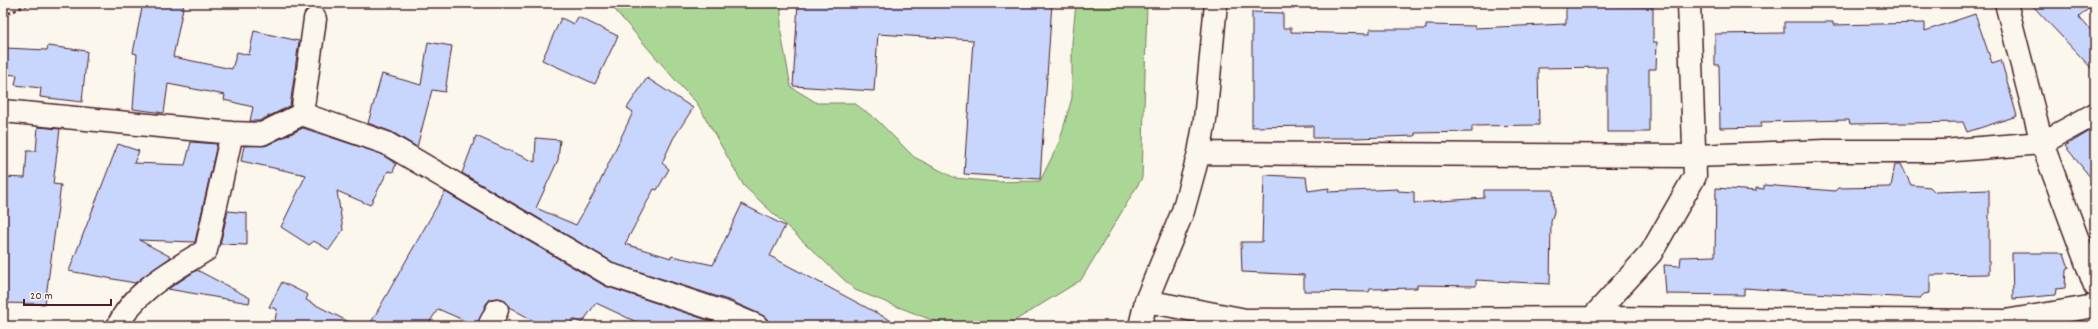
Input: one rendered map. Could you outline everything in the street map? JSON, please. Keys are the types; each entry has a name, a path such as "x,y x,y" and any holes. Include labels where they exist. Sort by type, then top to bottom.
{"street":[{"path":"1140,326 1146,301 1183,211 1198,152 1205,120 1216,3"},
{"path":"1592,318 1651,253 1694,176 1688,3"},
{"path":"2006,3 2042,143 2095,286"},
{"path":"302,114 315,19"},
{"path":"3,111 232,133 262,134 302,114 386,143 611,275 726,313 757,326"},
{"path":"1198,152 1694,156 1825,152 1943,151 2042,143 2095,114"},
{"path":"118,326 123,315 158,279 206,250 232,133"},
{"path":"1146,301 1246,320 1592,318 2005,321 2095,306"}],"path":[{"path":"3,16 30,3"}],"green space":[{"path":"609,3 781,3 781,33 791,87 817,103 854,103 876,119 914,157 955,178 997,182 1040,181 1059,143 1072,98 1072,43 1076,3 1147,3 1142,178 1081,280 1006,326 947,326 855,290 744,186 697,103 683,89"}],"building":[{"path":"143,3 184,3 173,57 232,69 237,52 249,55 254,31 299,41 290,106 259,121 250,121 253,107 224,100 225,95 168,84 164,113 133,109 137,54 133,53"},
{"path":"798,3 1052,3 1040,179 964,174 973,40 878,34 874,91 793,86"},
{"path":"2030,3 2095,3 2079,17 2095,35 2095,72"},
{"path":"1566,4 1653,7 1653,42 1657,42 1656,69 1649,69 1649,132 1607,132 1607,67 1538,68 1539,125 1472,126 1472,132 1415,133 1415,136 1355,138 1313,138 1313,126 1252,127 1252,12 1283,13 1283,28 1291,28 1291,32 1370,34 1370,29 1426,29 1426,25 1475,26 1475,28 1566,24"},
{"path":"1975,14 1992,63 2001,60 2017,116 1967,132 1963,122 1850,124 1849,120 1761,122 1761,127 1720,128 1719,65 1715,65 1715,34 1784,33 1784,22 1833,22 1833,25 1925,23 1925,31"},
{"path":"578,17 618,36 595,84 542,60 561,18 574,24"},
{"path":"428,42 452,46 445,92 432,90 417,147 392,132 368,123 382,74 421,85"},
{"path":"48,46 87,51 82,102 40,97 41,88 15,85 17,75 3,74 5,48 47,50"},
{"path":"647,78 693,108 673,139 662,163 669,169 657,190 654,189 625,244 671,258 672,256 713,265 742,204 785,226 770,256 901,326 769,326 767,319 762,315 731,301 616,264 462,173 476,136 535,162 536,138 560,140 558,160 536,208 576,225 597,188 633,112 627,108"},
{"path":"38,127 60,129 53,184 61,185 45,304 3,303 3,177 25,178 27,151 36,151"},
{"path":"303,128 381,154 396,164 393,172 388,171 370,205 337,191 343,230 329,250 314,241 309,245 281,227 306,175 241,161 244,146 267,145"},
{"path":"2095,128 2095,183 2065,146"},
{"path":"191,142 217,144 195,242 139,240 171,257 135,283 69,271 118,144 139,151 134,163 185,165"},
{"path":"1895,164 1901,164 1911,185 1930,187 1935,192 1989,190 1989,274 1930,275 1930,293 1924,294 1920,298 1744,288 1744,295 1666,294 1664,265 1680,266 1681,257 1715,256 1716,188 1756,191 1756,188 1764,189 1764,185 1835,191 1838,188 1891,187"},
{"path":"1264,175 1306,177 1308,191 1329,188 1328,192 1398,189 1398,191 1414,192 1414,203 1484,198 1484,190 1553,190 1554,212 1551,221 1550,284 1476,280 1476,286 1417,285 1417,288 1370,289 1369,292 1304,291 1304,275 1242,272 1241,242 1262,242"},
{"path":"445,192 605,286 725,326 645,326 596,303 582,323 573,319 570,326 543,326 509,307 503,299 497,298 490,299 486,304 477,326 438,309 427,326 369,326"},
{"path":"228,211 247,213 247,245 220,244"},
{"path":"2012,253 2064,253 2069,268 2066,270 2065,288 2056,289 2055,295 2013,299"},
{"path":"197,270 250,298 249,303 168,289"},
{"path":"282,282 308,295 306,300 357,326 274,326 277,309 269,307"}]}
